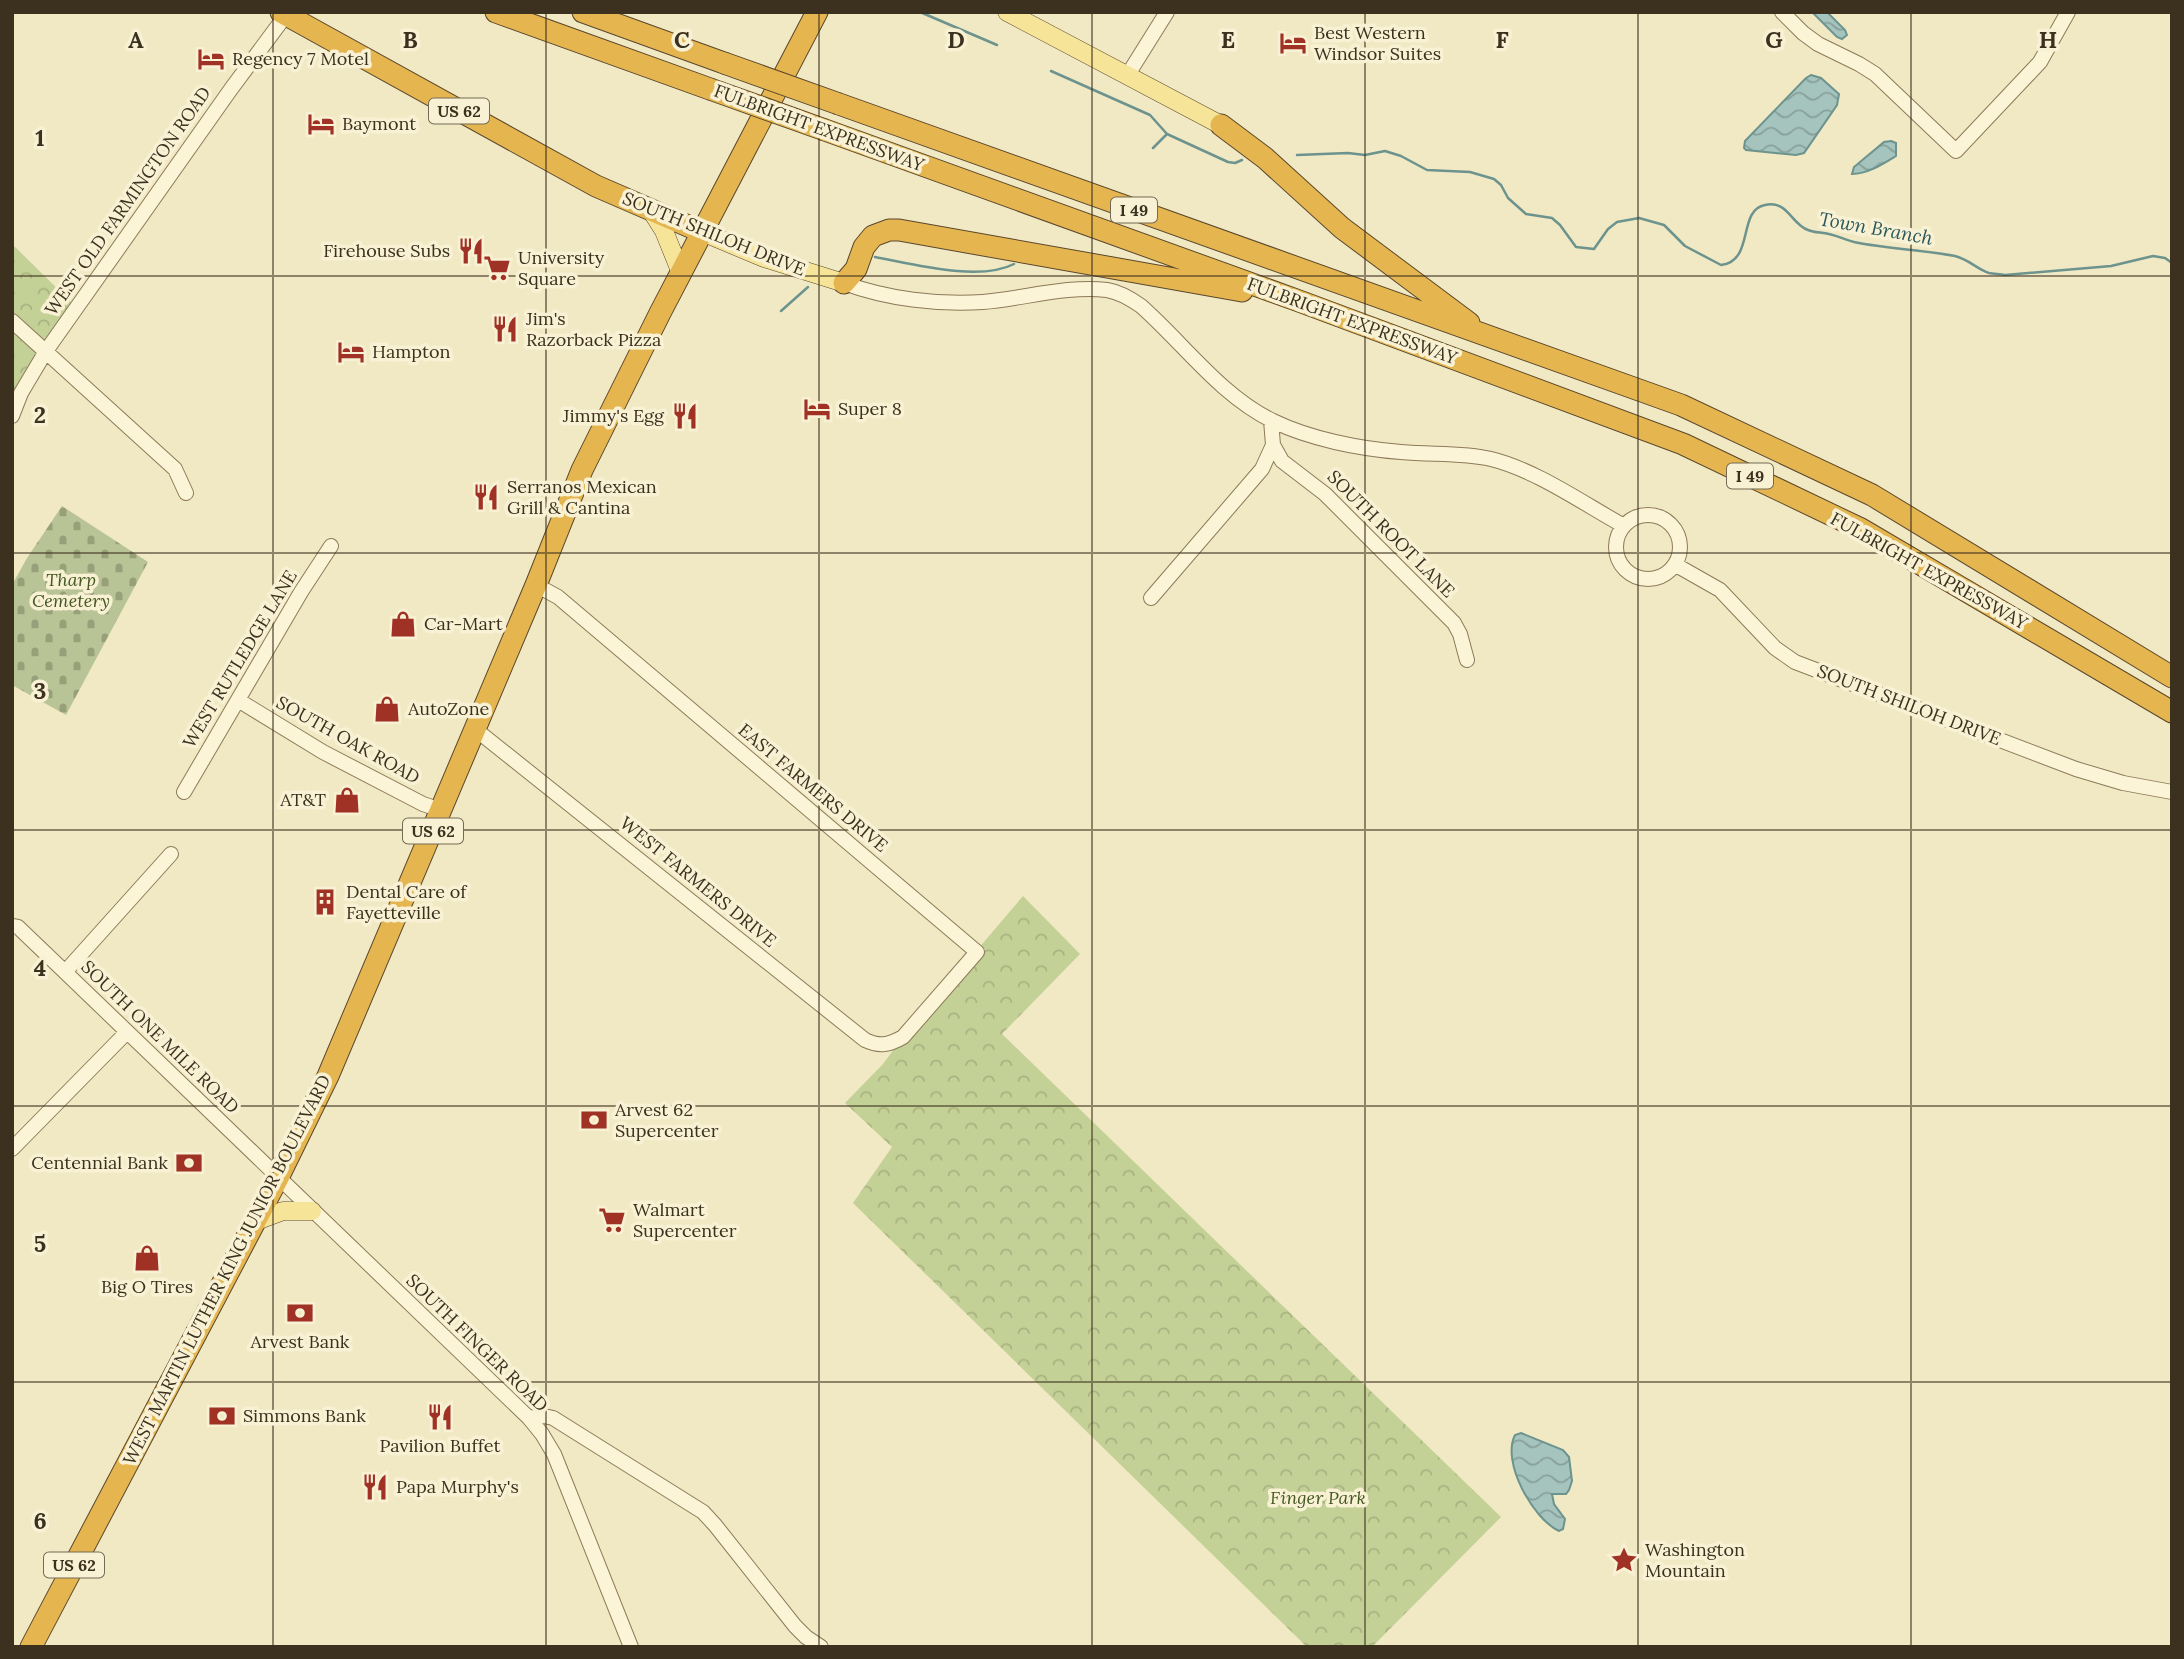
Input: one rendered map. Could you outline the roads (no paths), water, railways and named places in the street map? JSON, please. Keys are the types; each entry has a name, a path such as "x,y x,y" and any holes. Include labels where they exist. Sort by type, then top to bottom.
{"highway":[{"name":"FULBRIGHT EXPRESSWAY","path":"496,12 1299,301 1682,444 1861,529 2172,712"},
{"name":"FULBRIGHT EXPRESSWAY","path":"583,12 1681,405 1871,495 2172,677"},
{"name":"WEST MARTIN LUTHER KING JUNIOR BOULEVARD","path":"31,1647 278,1178 346,1034 582,470 817,12"},
{"name":"SOUTH SHILOH DRIVE","path":"283,14 561,167 652,212 702,232"},
{"path":"1221,125 1265,158 1342,228 1488,337"},
{"path":"844,283 856,269 868,241 880,232 899,230 1299,301"}],"main road":[{"path":"1007,12 1221,125"},
{"path":"652,212 664,231 681,274"},
{"name":"SOUTH SHILOH DRIVE","path":"702,232 764,258 844,283"},
{"path":"256,1221 283,1211 312,1211"}],"street":[{"path":"1127,76 1167,12"},
{"path":"1782,12 1818,44 1875,74 1956,151 2040,62 2068,12"},
{"name":"WEST OLD FARMINGTON ROAD","path":"12,416 21,393 46,351 283,14"},
{"name":"SOUTH SHILOH DRIVE","path":"844,283 897,297 947,302 982,302 1090,289 1109,290 1126,296 1141,306 1230,392 1271,420 1315,436 1374,449 1493,460 1531,474 1624,526"},
{"path":"12,321 175,468 186,493"},
{"path":"1151,597 1262,469 1273,445 1271,420"},
{"name":"SOUTH ROOT LANE","path":"1273,445 1282,461 1325,494 1454,623 1465,645 1466,660"},
{"path":"1645,515 1656,515 1665,519 1679,534 1681,545 1676,565 1659,578 1648,580 1627,572 1616,554 1616,542 1624,526 1635,517 1645,515"},
{"name":"WEST RUTLEDGE LANE","path":"184,792 301,592 331,546"},
{"name":"SOUTH SHILOH DRIVE","path":"1676,565 1720,590 1775,648 1795,662 2076,769 2123,783 2172,792"},
{"name":"EAST FARMERS DRIVE","path":"536,585 569,606 977,952 903,1037"},
{"name":"SOUTH OAK ROAD","path":"238,700 323,752 422,804 441,810"},
{"name":"WEST FARMERS DRIVE","path":"475,729 866,1040 876,1045 890,1044 903,1037"},
{"path":"65,972 171,854"},
{"name":"SOUTH ONE MILE ROAD","path":"12,926 18,927 278,1178"},
{"path":"12,1149 127,1031"},
{"name":"SOUTH FINGER ROAD","path":"278,1178 529,1418 542,1434 554,1454 631,1647"},
{"path":"529,1418 553,1418 703,1513 795,1626 821,1647"}],"water":[{"path":"1812,12 1827,12 1847,35 1842,39 1837,37"},
{"path":"1811,75 1821,78 1839,94 1837,105 1804,153 1796,155 1746,150 1745,141"},
{"path":"1884,142 1896,143 1896,156 1870,170 1852,174 1854,167"},
{"path":"1521,1433 1563,1450 1569,1457 1572,1481 1569,1490 1566,1494 1552,1494 1554,1504 1565,1519 1563,1529 1559,1531 1539,1515 1522,1489 1516,1474 1512,1446 1515,1435"}],"waterway":[{"path":"920,12 997,45"},
{"path":"1051,71 1150,115 1167,134 1228,162 1242,160"},
{"path":"1153,148 1167,134"},
{"name":"Town Branch","path":"1297,155 1365,155 1385,151 1427,170 1470,172 1494,179 1508,198 1526,214 1552,218 1576,247 1594,249 1608,229 1617,222 1639,218 1664,225 1685,246 1721,265 1732,261 1738,255 1751,216 1756,209 1773,204 1784,209 1802,227 1811,231 1854,242 1955,256 1991,273 2005,275 2111,266 2153,256 2165,258 2172,263"},
{"path":"875,257 965,272 1000,269 1014,264"},
{"path":"781,311 808,287"}],"place":[{"name":"Best Western Windsor Suites","path":"1293,43"},
{"name":"Regency 7 Motel","path":"211,59"},
{"name":"Baymont","path":"321,124"},
{"name":"Firehouse Subs","path":"471,251"},
{"name":"University Square","path":"497,268"},
{"name":"Jim's Razorback Pizza","path":"505,329"},
{"name":"Hampton","path":"351,352"},
{"name":"Super 8","path":"817,409"},
{"name":"Jimmy's Egg","path":"685,416"},
{"name":"Serranos Mexican Grill & Cantina","path":"486,497"},
{"name":"Car-Mart","path":"403,624"},
{"name":"AutoZone","path":"387,709"},
{"name":"AT&T","path":"347,800"},
{"name":"Dental Care of Fayetteville","path":"325,902"},
{"name":"Arvest 62 Supercenter","path":"594,1120"},
{"name":"Centennial Bank","path":"189,1163"},
{"name":"Walmart Supercenter","path":"612,1220"},
{"name":"Big O Tires","path":"147,1258"},
{"name":"Arvest Bank","path":"300,1313"},
{"name":"Simmons Bank","path":"222,1416"},
{"name":"Pavilion Buffet","path":"440,1417"},
{"name":"Papa Murphy's","path":"375,1487"},
{"name":"Washington Mountain","path":"1624,1560"}],"park label":[{"name":"Tharp Cemetery","path":"71,590"},
{"name":"Finger Park","path":"1318,1498"}]}
